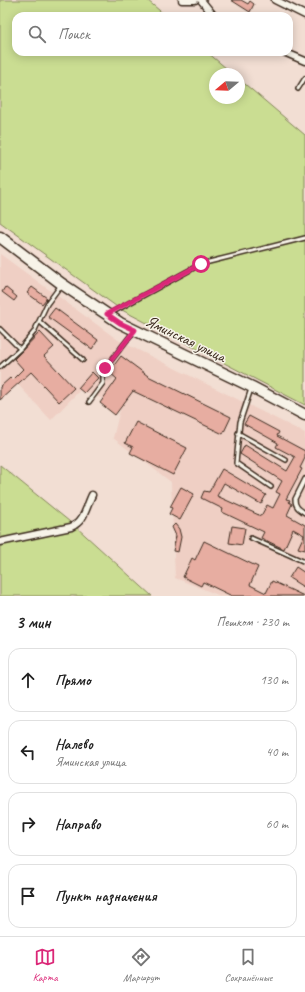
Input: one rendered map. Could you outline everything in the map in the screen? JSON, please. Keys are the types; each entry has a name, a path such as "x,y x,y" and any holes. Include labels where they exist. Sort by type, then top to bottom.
{"main road":[{"name":"Яминская улица","path":"0,237 62,284 120,323 252,387 305,415"}],"street":[{"path":"182,0 195,0"},
{"path":"201,0 211,12"},
{"path":"277,1 305,15"},
{"path":"293,56 305,61"},
{"path":"0,542 71,527 84,515 92,495"}],"lane":[{"path":"298,89 305,78"},
{"path":"107,314 201,264 305,238"},
{"path":"0,367 20,349 37,328 47,304 62,284"},
{"path":"40,322 83,360"},
{"path":"0,329 20,349"},
{"path":"89,402 103,383 103,371 135,330"},
{"path":"252,387 238,433 236,463 271,487"},
{"path":"238,433 286,460"},
{"path":"305,479 295,499 295,504 298,509 305,513"},
{"path":"251,538 305,562"}],"shaded area":[{"path":"0,254 118,340 305,433 305,596 221,596 175,578 171,482 113,438 121,406 80,390 51,420 12,378 0,386"}],"green space":[{"path":"0,0 147,0 161,12 12,12 12,56 212,56 226,68 209,68 209,104 245,104 245,84 305,135 305,405 120,309 0,222"},
{"path":"0,465 75,526 152,596 0,596"}],"building":[{"path":"231,0 241,0 248,4 250,1 254,4 250,12"},
{"path":"5,287 17,297 14,301 2,292"},
{"path":"32,287 47,298 42,304 27,293"},
{"path":"55,308 98,340 92,349 48,317"},
{"path":"40,332 54,347 44,356 74,388 59,402 31,372 0,400 0,387 10,378 12,380 23,369 14,359"},
{"path":"121,356 148,376 231,417 223,434 133,391 115,415 100,403 117,379 109,372"},
{"path":"92,372 98,378 84,393 78,388"},
{"path":"249,416 279,432 277,436 305,451 305,458 300,468 302,469 286,499 290,500 289,502 292,504 287,515 305,525 305,550 298,548 304,535 293,529 284,549 261,538 264,532 222,512 223,509 201,498 204,491 209,492 222,469 266,495 261,504 224,483 217,496 261,516 267,505 273,508 280,494 276,492 282,481 240,454 245,445 287,471 295,457 276,447 278,443 244,424"},
{"path":"136,422 187,448 173,475 130,453 133,447 125,443"},
{"path":"181,487 194,494 180,520 169,514 172,508 170,507"},
{"path":"175,524 179,529 181,537 178,552 173,551 176,536 172,527"},
{"path":"232,526 245,528 242,545 229,543"},
{"path":"204,541 258,567 250,585 266,593 272,581 304,596 232,596 203,582 201,586 183,577 192,558 195,560"},
{"path":"296,567 305,573 305,588 289,578"}],"route":[{"path":"105,368 135,330 120,323 107,314 201,264"}]}
